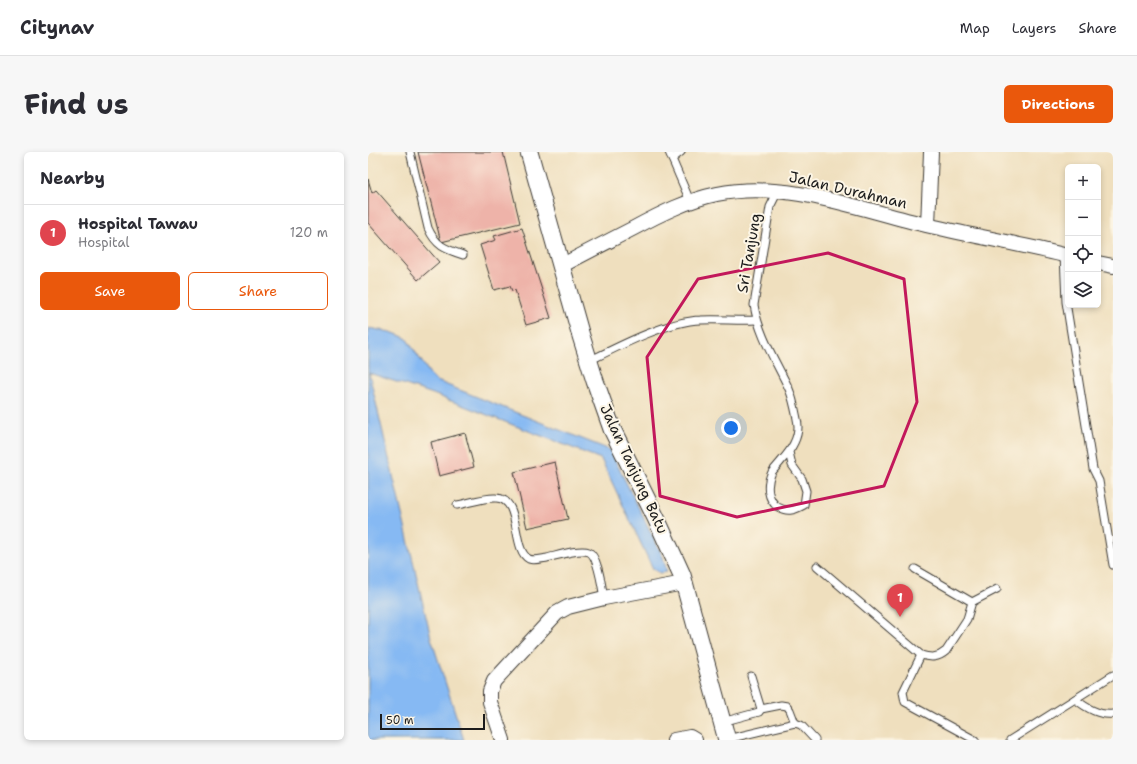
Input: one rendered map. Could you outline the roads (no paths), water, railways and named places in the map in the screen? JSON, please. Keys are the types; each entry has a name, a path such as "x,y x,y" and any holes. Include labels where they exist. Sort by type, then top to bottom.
{"street":[{"name":"Jalan Tanjung Batu","path":"529,152 589,361 612,429 672,552 683,579 727,740"},
{"path":"928,226 931,152"},
{"name":"Jalan Durahman","path":"561,266 690,201 717,194 740,191 778,191 804,195 839,202 928,226 1065,255"},
{"path":"1101,264 1113,266"},
{"path":"503,740 490,702 490,691 494,681 557,613 568,607 683,579"},
{"path":"674,740 690,737 696,740"}],"lane":[{"path":"410,152 431,236 440,246 464,255"},
{"path":"681,152 670,155 690,201"},
{"name":"Sri Tanjung","path":"778,191 770,207 754,305 756,320 765,342 790,391 798,420 798,433 789,452 772,472 768,485 772,503 783,510 795,510 804,505 806,491 802,479 792,465 789,452"},
{"path":"1065,272 1064,290 1092,469 1099,481 1113,565"},
{"path":"589,361 651,332 677,324 700,320 756,320"},
{"path":"457,505 497,497 507,502 512,510 522,553 529,559 536,560 579,551 588,552 594,556 604,598"},
{"path":"816,566 921,655 936,657 942,655 946,651 967,619 972,602 997,588"},
{"path":"915,569 972,602"},
{"path":"921,655 903,692 903,698 908,704 974,740"},
{"path":"1010,740 1113,675"},
{"path":"751,676 761,709"},
{"path":"1075,699 1083,705 1097,711 1113,714"},
{"path":"722,722 759,712 761,709 781,705 787,706 795,723"},
{"path":"727,740 795,723 801,725 815,740"}],"water":[{"path":"368,328 391,332 406,338 432,377 437,381 610,450 663,557 667,572 660,573 653,569 601,459 433,394 369,373 431,638 464,740 368,740"}],"place":[{"name":"Hospital Tawau","path":"900,617"}]}
